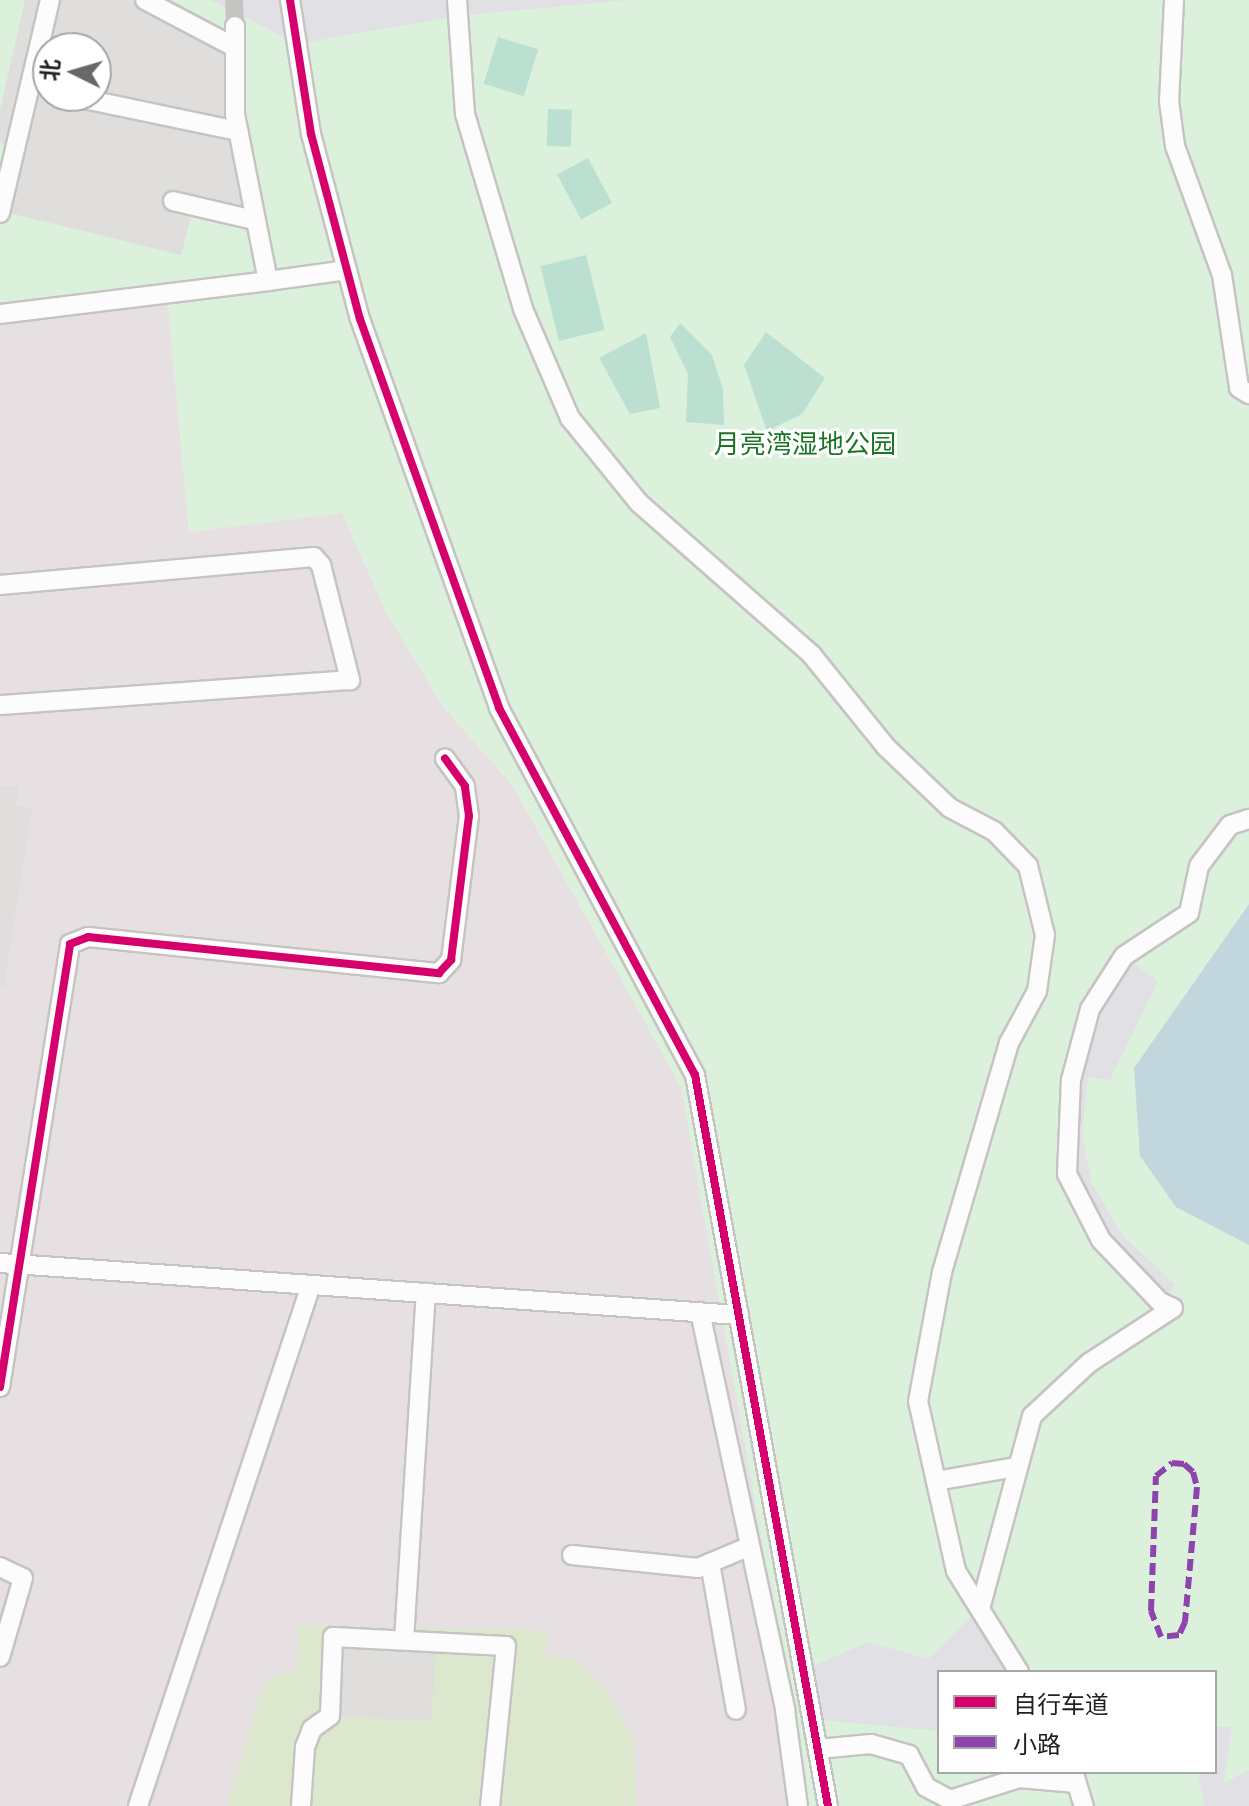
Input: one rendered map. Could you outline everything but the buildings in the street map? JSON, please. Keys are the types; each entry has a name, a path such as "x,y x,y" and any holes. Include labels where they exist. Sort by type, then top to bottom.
{"street":[{"path":"46,32 50,0"},
{"path":"145,0 234,47"},
{"path":"290,0 311,134 347,270 440,552 499,708 695,1075 828,1806"},
{"path":"457,0 465,114 523,309 570,418 639,503 811,654 886,747 950,808 994,831 1028,866 1045,935 1037,991 1009,1043 942,1272 918,1401 956,1571 1018,1670"},
{"path":"1174,0 1169,101 1175,146 1222,275 1246,390"},
{"path":"235,26 238,131 268,281"},
{"path":"112,105 238,131"},
{"path":"0,213 32,112"},
{"path":"173,201 254,220"},
{"path":"0,314 347,270"},
{"path":"0,585 314,557 321,565 350,680 0,705"},
{"path":"0,1387 9,1264 70,944 88,937 439,973 451,960 469,816 465,786 445,758"},
{"path":"980,1609 1015,1467 1032,1416 1089,1363 1173,1308 1160,1302 1101,1240 1067,1174 1071,1080 1090,1009 1124,956 1189,913 1199,866 1230,825 1249,819"},
{"path":"9,1264 739,1315"},
{"path":"138,1806 311,1285"},
{"path":"404,1640 426,1293"},
{"path":"700,1312 785,1710 798,1806"},
{"path":"936,1481 1015,1467"},
{"path":"572,1555 698,1568 750,1546"},
{"path":"710,1563 736,1710"},
{"path":"0,1567 23,1578 0,1657"},
{"path":"301,1806 305,1747 312,1729 330,1716 333,1637 506,1646 490,1806"},
{"path":"818,1749 871,1744 909,1755 926,1787 950,1800 1019,1778 1075,1777 1084,1806"}],"shaded area":[{"path":"25,0 145,0 234,47 254,220 194,206 181,255 1,211 15,147 0,143 0,110"},
{"path":"210,0 628,0 456,16 298,44"},
{"path":"167,293 189,532 342,512 386,612 443,706 513,786 681,1086 828,1806 0,1806 0,314"},
{"path":"0,786 19,786 16,805 32,808 4,987 0,986"},
{"path":"1249,904 1249,1245 1176,1207 1140,1156 1134,1068"},
{"path":"1124,956 1158,981 1110,1080 1088,1077 1082,1135 1092,1183 1122,1235 1176,1285 1160,1302 1084,1212 1066,1122 1090,1009"},
{"path":"980,1609 1018,1670 937,1670 937,1731 811,1719 801,1671 869,1642 928,1659"},
{"path":"333,1637 436,1642 432,1721 329,1716"},
{"path":"1217,1727 1232,1727 1224,1783 1249,1770 1249,1806 1204,1806 1198,1774 1217,1774"}],"green space":[{"name":"月亮湾湿地公园","path":"0,0 1249,0 1249,1806 809,1806 681,1087 514,786 443,706 386,612 342,513 189,532 167,294 0,314"},
{"path":"498,37 538,49 524,96 484,84"},
{"path":"548,109 572,110 571,147 547,146"},
{"path":"588,158 612,203 581,219 557,174"},
{"path":"586,255 605,330 559,341 540,266"},
{"path":"680,323 712,355 723,389 724,425 686,422 688,374 670,337"},
{"path":"766,332 825,378 802,414 767,431 744,365"},
{"path":"646,333 660,408 630,414 599,358"},
{"path":"298,1625 547,1631 544,1655 574,1659 603,1684 633,1737 637,1806 227,1806 264,1683 297,1667"}],"tunnel":[{"path":"234,0 235,26"}],"marked path":[{"path":"1172,1463 1184,1464 1193,1472 1197,1487 1185,1622 1179,1635 1161,1637 1151,1611 1156,1476 1172,1463"}],"cycle path":[{"path":"290,0 311,134 360,319 499,708 695,1075 828,1806"},
{"path":"0,1387 70,944 88,937 439,973 451,960 469,816 465,786 445,758"}]}
